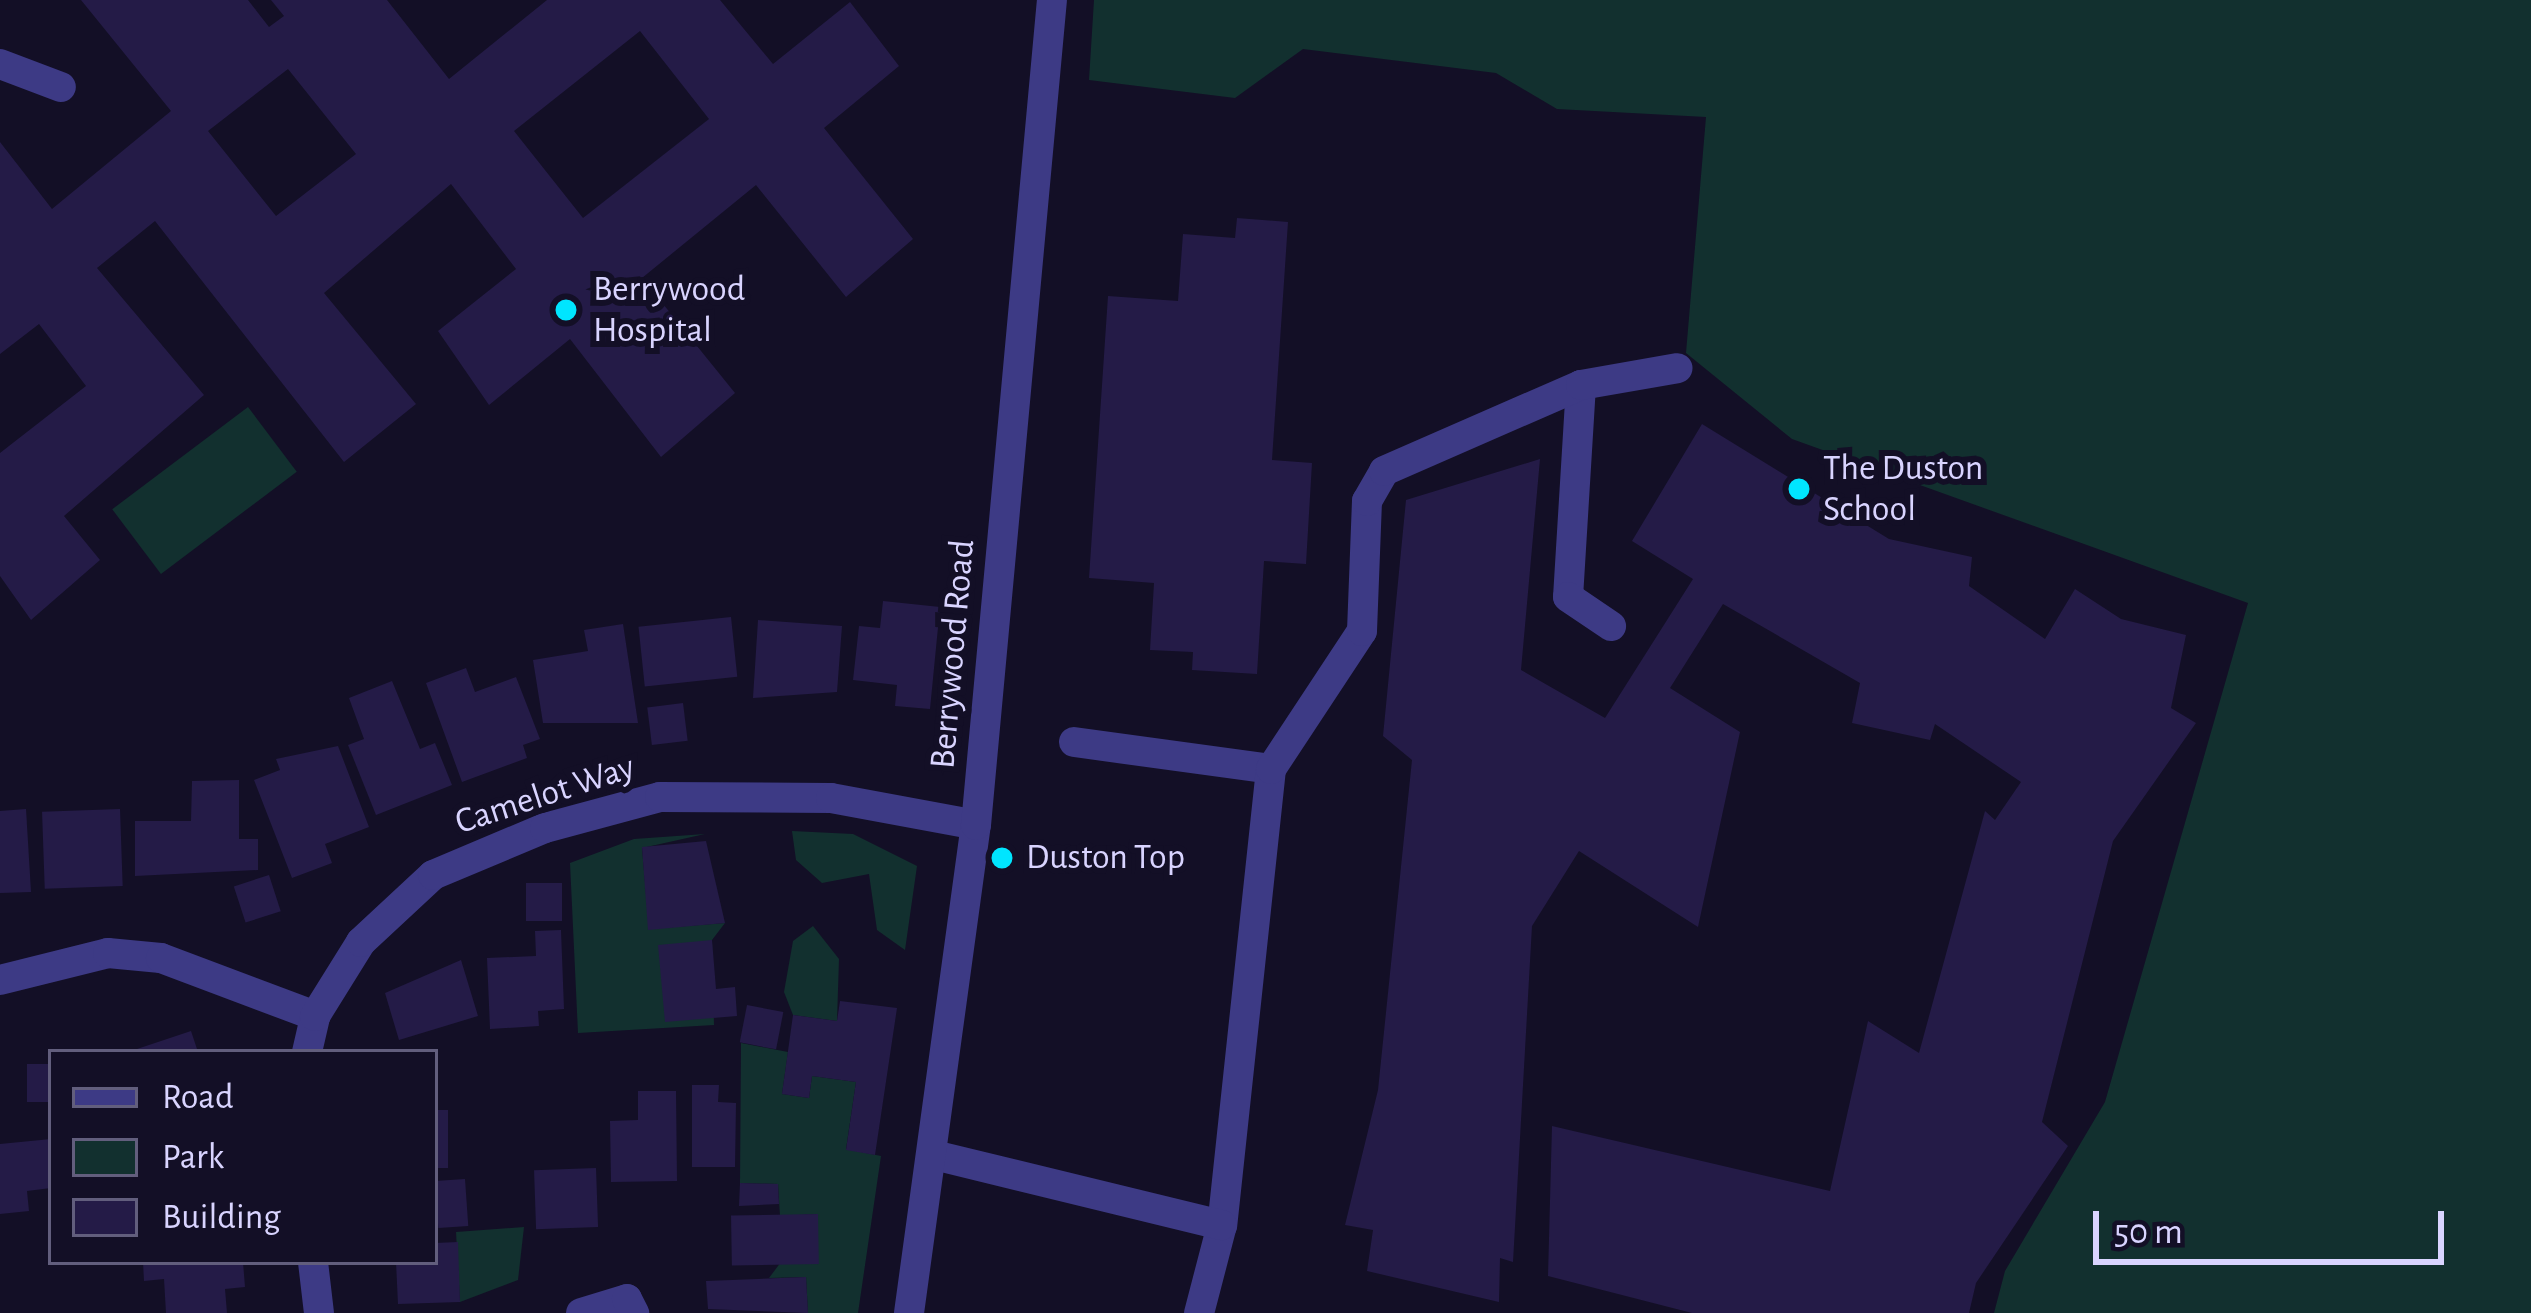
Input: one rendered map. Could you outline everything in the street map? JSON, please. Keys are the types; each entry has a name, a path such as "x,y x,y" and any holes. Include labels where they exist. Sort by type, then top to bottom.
{"street":[{"name":"Berrywood Road","path":"909,1313 938,1156 976,825 1052,0"},
{"path":"0,64 61,87"},
{"path":"1199,1313 1222,1225 1271,769 1362,632 1367,501 1384,471 1581,385 1678,368"},
{"path":"1581,385 1568,597 1611,626"},
{"path":"1074,742 1271,769"},
{"name":"Camelot Way","path":"308,1049 315,1016 362,943 433,875 545,828 660,797 830,798 976,825"},
{"path":"0,980 108,952 161,958 315,1016"},
{"path":"938,1156 1222,1225"},
{"path":"313,1265 319,1313"},
{"path":"581,1313 631,1306"}],"green space":[{"path":"1094,0 2531,0 2531,1313 1994,1313 2005,1271 2105,1102 2248,603 1792,439 1686,353 1706,117 1557,109 1496,73 1303,49 1235,98 1089,80"},
{"path":"248,407 297,472 161,574 112,509"},
{"path":"792,831 853,834 917,866 905,950 877,930 869,874 822,883 796,860"},
{"path":"705,834 642,848 649,929 725,923 712,940 714,1025 578,1033 570,863 634,839"},
{"path":"813,926 839,959 837,1021 793,1015 784,992 793,941"},
{"path":"741,1043 788,1052 782,1094 809,1098 812,1076 856,1082 846,1149 881,1156 858,1313 808,1313 806,1277 769,1278 817,1214 780,1216 778,1184 740,1183"},
{"path":"524,1227 518,1280 460,1302 456,1232"}],"building":[{"name":"Berrywood Hospital","path":"81,0 248,0 269,27 284,16 271,0 387,0 449,79 547,0 720,0 773,64 850,2 899,66 824,128 913,239 846,297 756,185 642,278 735,393 661,457 570,339 489,405 438,331 516,269 451,184 324,293 416,404 344,462 155,221 97,268 204,395 64,516 100,560 31,620 0,576 0,453 86,386 39,324 0,354 0,142 52,209 171,111","holes":["640,31 709,119 583,218 514,131","288,69 356,154 276,216 208,131"]},
{"path":"1237,218 1288,222 1272,460 1312,463 1306,564 1264,561 1257,674 1192,670 1193,652 1150,650 1154,583 1089,578 1108,296 1178,301 1183,234 1235,238"},
{"path":"1702,424 1889,539 1972,557 1969,586 2045,639 2075,589 2121,619 2186,635 2171,708 2196,723 2113,841 2042,1122 2068,1146 1976,1283 1969,1313 1692,1313 1548,1276 1552,1126 1830,1191 1868,1021 1919,1053 1985,811 1995,820 2021,782 1935,724 1930,740 1852,723 1860,683 1723,604 1670,688 1740,732 1698,927 1579,851 1532,926 1513,1262 1500,1258 1499,1302 1367,1271 1373,1230 1345,1225 1378,1090 1412,760 1383,736 1406,500 1540,459 1521,670 1605,718 1693,579 1632,541"},
{"path":"883,601 940,607 930,709 895,706 897,685 853,680 859,626 880,628"},
{"path":"731,617 737,677 645,686 639,627"},
{"path":"758,620 842,626 837,692 753,698"},
{"path":"623,624 638,723 543,723 533,660 588,651 584,630"},
{"path":"466,668 475,692 516,677 540,739 523,745 527,758 462,782 426,683"},
{"path":"392,681 420,749 435,743 452,785 376,815 348,745 364,739 349,698"},
{"path":"683,703 688,741 652,745 647,707"},
{"path":"338,746 369,827 325,844 332,863 292,878 254,780 280,770 276,759"},
{"path":"239,780 239,839 258,839 258,870 135,876 135,821 191,821 192,781"},
{"path":"26,809 31,892 0,893 0,811"},
{"path":"120,809 123,886 45,889 42,812"},
{"path":"706,841 725,923 648,930 642,847"},
{"path":"269,875 281,911 246,923 234,886"},
{"path":"526,883 562,883 562,921 526,921"},
{"path":"561,930 564,1009 538,1011 539,1026 490,1029 487,958 536,956 535,931"},
{"path":"712,940 716,989 735,987 737,1016 665,1022 658,945"},
{"path":"461,960 478,1016 399,1040 385,993"},
{"path":"840,1001 897,1008 875,1155 846,1150 856,1082 812,1076 809,1098 782,1094 793,1015 837,1021"},
{"path":"747,1005 783,1012 776,1049 740,1042"},
{"path":"191,1031 197,1049 137,1049"},
{"path":"27,1064 48,1064 48,1102 27,1102"},
{"path":"692,1085 719,1085 718,1102 736,1103 735,1167 692,1167"},
{"path":"638,1091 676,1091 677,1181 611,1182 610,1121 638,1120"},
{"path":"438,1110 448,1110 448,1168 438,1168"},
{"path":"48,1139 48,1188 27,1191 29,1211 0,1214 0,1144"},
{"path":"596,1168 598,1227 536,1229 534,1170"},
{"path":"465,1179 468,1226 438,1228 438,1181"},
{"path":"740,1183 778,1184 779,1204 739,1206"},
{"path":"818,1214 819,1264 732,1266 731,1216"},
{"path":"458,1242 460,1302 398,1304 396,1265 438,1265 438,1243"},
{"path":"143,1265 243,1265 245,1287 225,1289 227,1313 166,1313 164,1279 144,1281"},
{"path":"806,1277 808,1313 708,1309 706,1281"}],"place":[{"name":"Berrywood Hospital","path":"566,310"},
{"name":"The Duston School","path":"1799,489"},
{"name":"Duston Top","path":"1002,858"}]}
